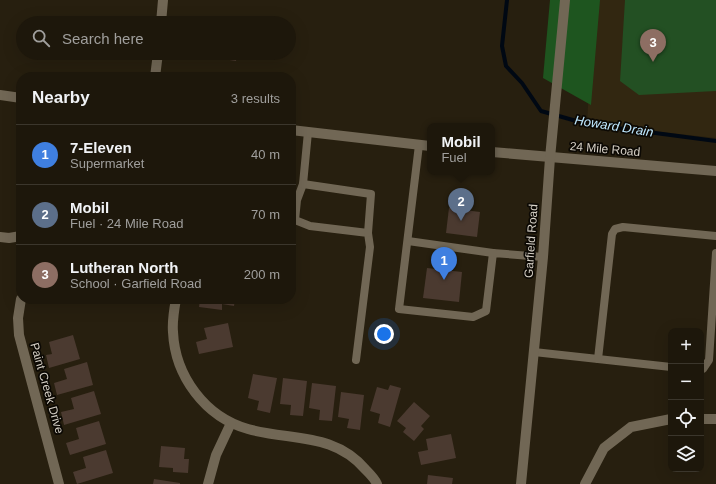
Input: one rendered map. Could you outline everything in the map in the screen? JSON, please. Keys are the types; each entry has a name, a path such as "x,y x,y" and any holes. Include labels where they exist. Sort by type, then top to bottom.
{"street":[{"path":"162,16 163,0"},
{"name":"Garfield Road","path":"521,484 543,257 564,0"},
{"path":"156,72 157,60"},
{"path":"0,95 16,97"},
{"path":"296,131 427,146"},
{"name":"24 Mile Road","path":"495,152 716,171"},
{"path":"0,237 16,237"},
{"name":"Paint Creek Drive","path":"20,304 18,318 19,335 59,484"},
{"path":"175,304 173,332 177,357 181,370 189,385 211,410 231,423 248,429 324,442 357,460 377,484"},
{"path":"704,419 716,419"},
{"path":"585,484 604,448 631,427 668,420"},
{"path":"208,484 216,455 231,423"}],"lane":[{"path":"296,210 297,200 303,184 308,132"},
{"path":"419,146 399,309 473,317 486,312 493,253"},
{"path":"303,184 371,194 368,233 370,247 356,360"},
{"path":"296,220 310,226 368,233"},
{"path":"598,359 612,234 616,229 623,227 716,236"},
{"path":"408,241 493,253 543,257"},
{"path":"704,368 709,360 716,253"},
{"path":"534,352 668,367"}],"shaded area":[{"path":"594,0 716,0 716,138 587,124"}],"green space":[{"path":"550,0 600,0 591,105 543,78"},
{"path":"625,0 716,0 716,91 639,95 620,81"}],"building":[{"path":"449,208 480,212 477,237 446,233"},
{"path":"427,268 462,272 459,302 423,298"},
{"path":"199,304 222,304 222,310 199,307"},
{"path":"222,304 234,304 234,306"},
{"path":"228,323 233,347 199,354 196,342 207,339 204,328"},
{"path":"73,335 80,359 49,368 46,355 52,354 49,342"},
{"path":"87,362 93,385 57,395 54,383 67,379 64,369"},
{"path":"253,374 277,378 270,413 257,410 259,401 248,398"},
{"path":"283,378 307,381 303,416 290,415 291,405 280,404"},
{"path":"312,383 336,386 332,421 319,420 320,410 309,408"},
{"path":"390,385 401,388 390,427 378,423 380,414 370,411 377,387 388,390"},
{"path":"94,391 101,414 64,425 61,412 74,409 71,398"},
{"path":"341,392 364,395 360,430 347,428 349,419 338,417"},
{"path":"414,402 430,416 421,426 424,429 414,441 403,432 406,428 397,421"},
{"path":"99,421 106,444 70,455 66,443 79,439 76,428"},
{"path":"451,434 456,458 421,465 418,452 428,450 426,439"},
{"path":"161,446 185,448 184,459 189,459 188,473 173,472 173,468 159,467"},
{"path":"106,450 113,473 77,484 73,472 86,468 83,457"},
{"path":"428,475 453,478 452,484 427,484"},
{"path":"154,479 180,483 180,484 153,484"}],"waterway":[{"name":"Howard Drain","path":"507,0 502,46 506,66 522,83 541,111 587,124 716,141"}],"place":[{"name":"Lutheran North","path":"653,62"},
{"name":"Mobil","path":"461,221"},
{"name":"7-Eleven","path":"444,280"}]}
